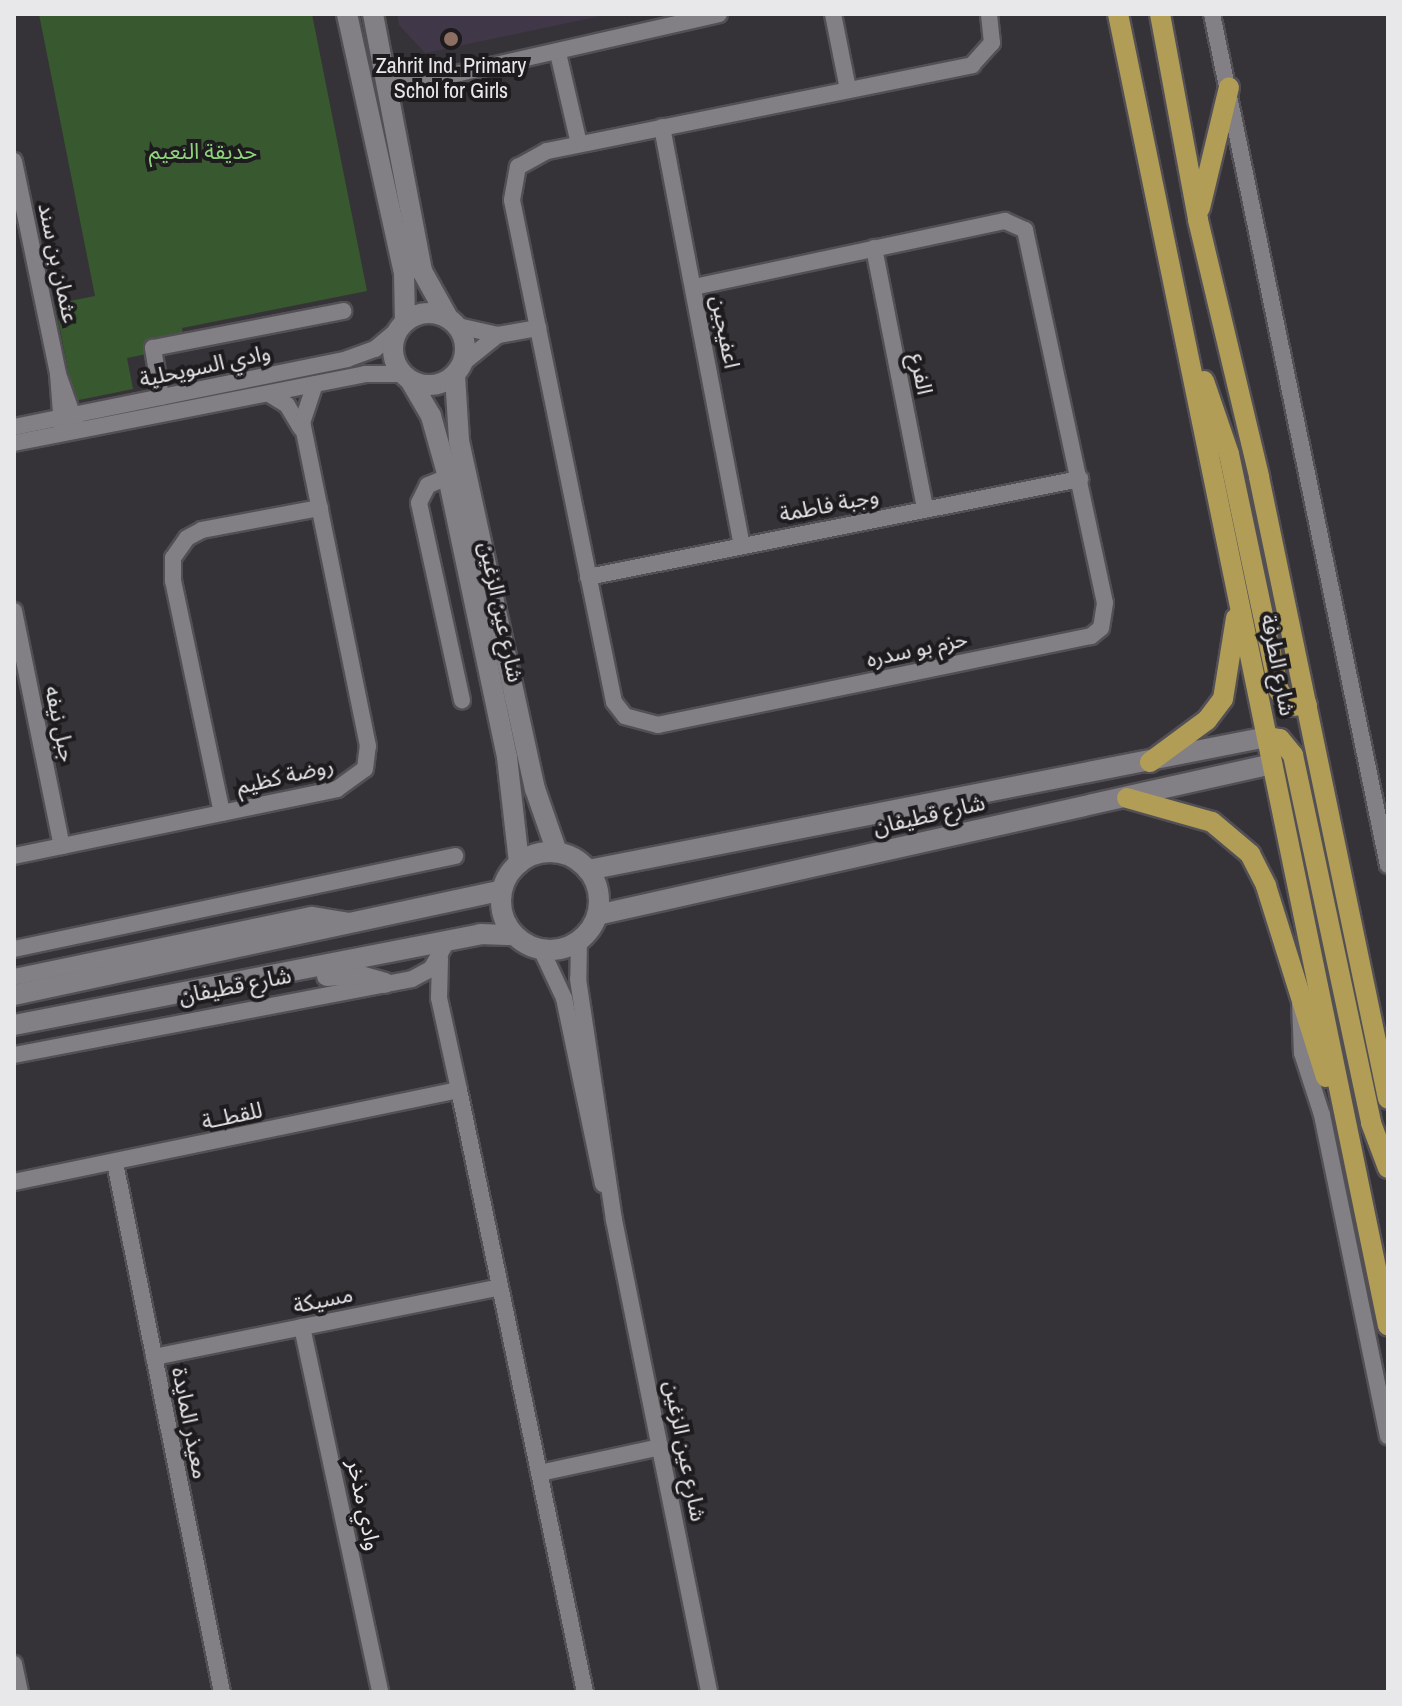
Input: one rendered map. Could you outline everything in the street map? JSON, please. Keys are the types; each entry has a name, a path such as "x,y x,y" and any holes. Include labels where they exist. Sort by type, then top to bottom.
{"main road":[{"name":"شارع الطرفة","path":"1118,14 1237,578 1272,764 1388,1326"},
{"name":"شارع الطرفة","path":"1160,14 1198,220 1307,705 1388,1099"},
{"path":"1198,220 1229,87"},
{"path":"1184,333 1229,454 1279,691 1291,706 1307,705"},
{"path":"1150,762 1207,720 1223,699 1233,669 1237,578"},
{"path":"1272,764 1294,758 1312,729"},
{"path":"1267,737 1284,741 1294,758 1371,1123 1388,1168"},
{"path":"1127,798 1199,816 1245,847 1266,886 1300,1002 1346,1124"}],"street":[{"path":"347,14 404,273 401,326 394,358 406,377 438,384 498,335"},
{"path":"373,14 422,271 465,344 459,369"},
{"path":"384,68 427,79 558,53 719,14"},
{"path":"833,14 848,89"},
{"name":"حزم بو سدره","path":"694,287 1005,221 1025,230 1105,603 1101,628 1091,636 658,725 640,724 614,702 538,328 512,181 525,160 579,144 972,65 992,43 989,14"},
{"path":"1212,14 1229,87 1245,191 1388,865"},
{"path":"558,53 579,144"},
{"name":"اعفيجين","path":"662,127 742,545"},
{"name":"عثمان بن سند","path":"14,161 69,424"},
{"name":"الفرع","path":"874,248 925,508"},
{"path":"161,397 153,348 343,311"},
{"path":"401,326 430,312 498,335 538,328"},
{"name":"وادي السويحلية","path":"14,443 161,397 347,359 375,349 401,326"},
{"name":"شارع عين الزغين","path":"459,369 459,441 535,789 557,852"},
{"name":"وادي السويحلية","path":"14,427 69,424 269,394 315,384 406,377"},
{"name":"شارع عين الزغين","path":"406,377 431,416 448,477 509,768 519,863"},
{"name":"روضة كظيم","path":"14,856 348,785 368,758 303,433 302,412 315,384"},
{"name":"روضة كظيم","path":"269,394 287,405 303,433"},
{"path":"448,477 428,485 419,503 462,700"},
{"name":"وجبة فاطمة","path":"588,577 1080,479"},
{"path":"222,813 173,581 173,558 187,538 202,530 320,508"},
{"name":"جبل نيفه","path":"14,611 62,846"},
{"path":"588,870 1267,737"},
{"name":"شارع قطيفان","path":"597,915 1272,764"},
{"path":"557,852 588,870 598,894 597,915 579,940 541,949 514,935 502,914 502,890 519,863 557,852"},
{"path":"14,949 455,856"},
{"name":"شارع قطيفان","path":"14,995 502,890"},
{"name":"شارع قطيفان","path":"14,977 312,915 357,923"},
{"name":"شارع قطيفان","path":"17,1026 261,977 514,935"},
{"name":"شارع عين الزغين","path":"579,940 578,979 614,1220"},
{"path":"439,998 422,975 444,949"},
{"path":"444,949 439,998 585,1692"},
{"name":"شارع عين الزغين","path":"541,949 564,998 614,1220 709,1692"},
{"path":"261,977 290,984 354,974 385,983"},
{"name":"شارع قطيفان","path":"14,1055 422,975"},
{"path":"1300,1002 1302,1053 1322,1115 1388,1436"},
{"name":"للقطــة","path":"14,1182 459,1090"},
{"name":"معيذر المايدة","path":"115,1163 222,1692"},
{"name":"مسيكة","path":"154,1357 500,1287"},
{"name":"وادي مذخر","path":"302,1327 380,1692"},
{"path":"540,1473 660,1447"},
{"path":"14,1664 20,1692"}],"shaded area":[{"name":"Zahrit Ind. Primary Schol for Girls","path":"397,14 610,14 425,53 399,25"}],"green space":[{"name":"حديقة النعيم","path":"39,14 312,14 367,291 182,328 185,346 127,358 133,389 74,401 55,304 95,296"}],"place":[{"name":"Zahrit Ind. Primary Schol for Girls","path":"451,39"}]}
